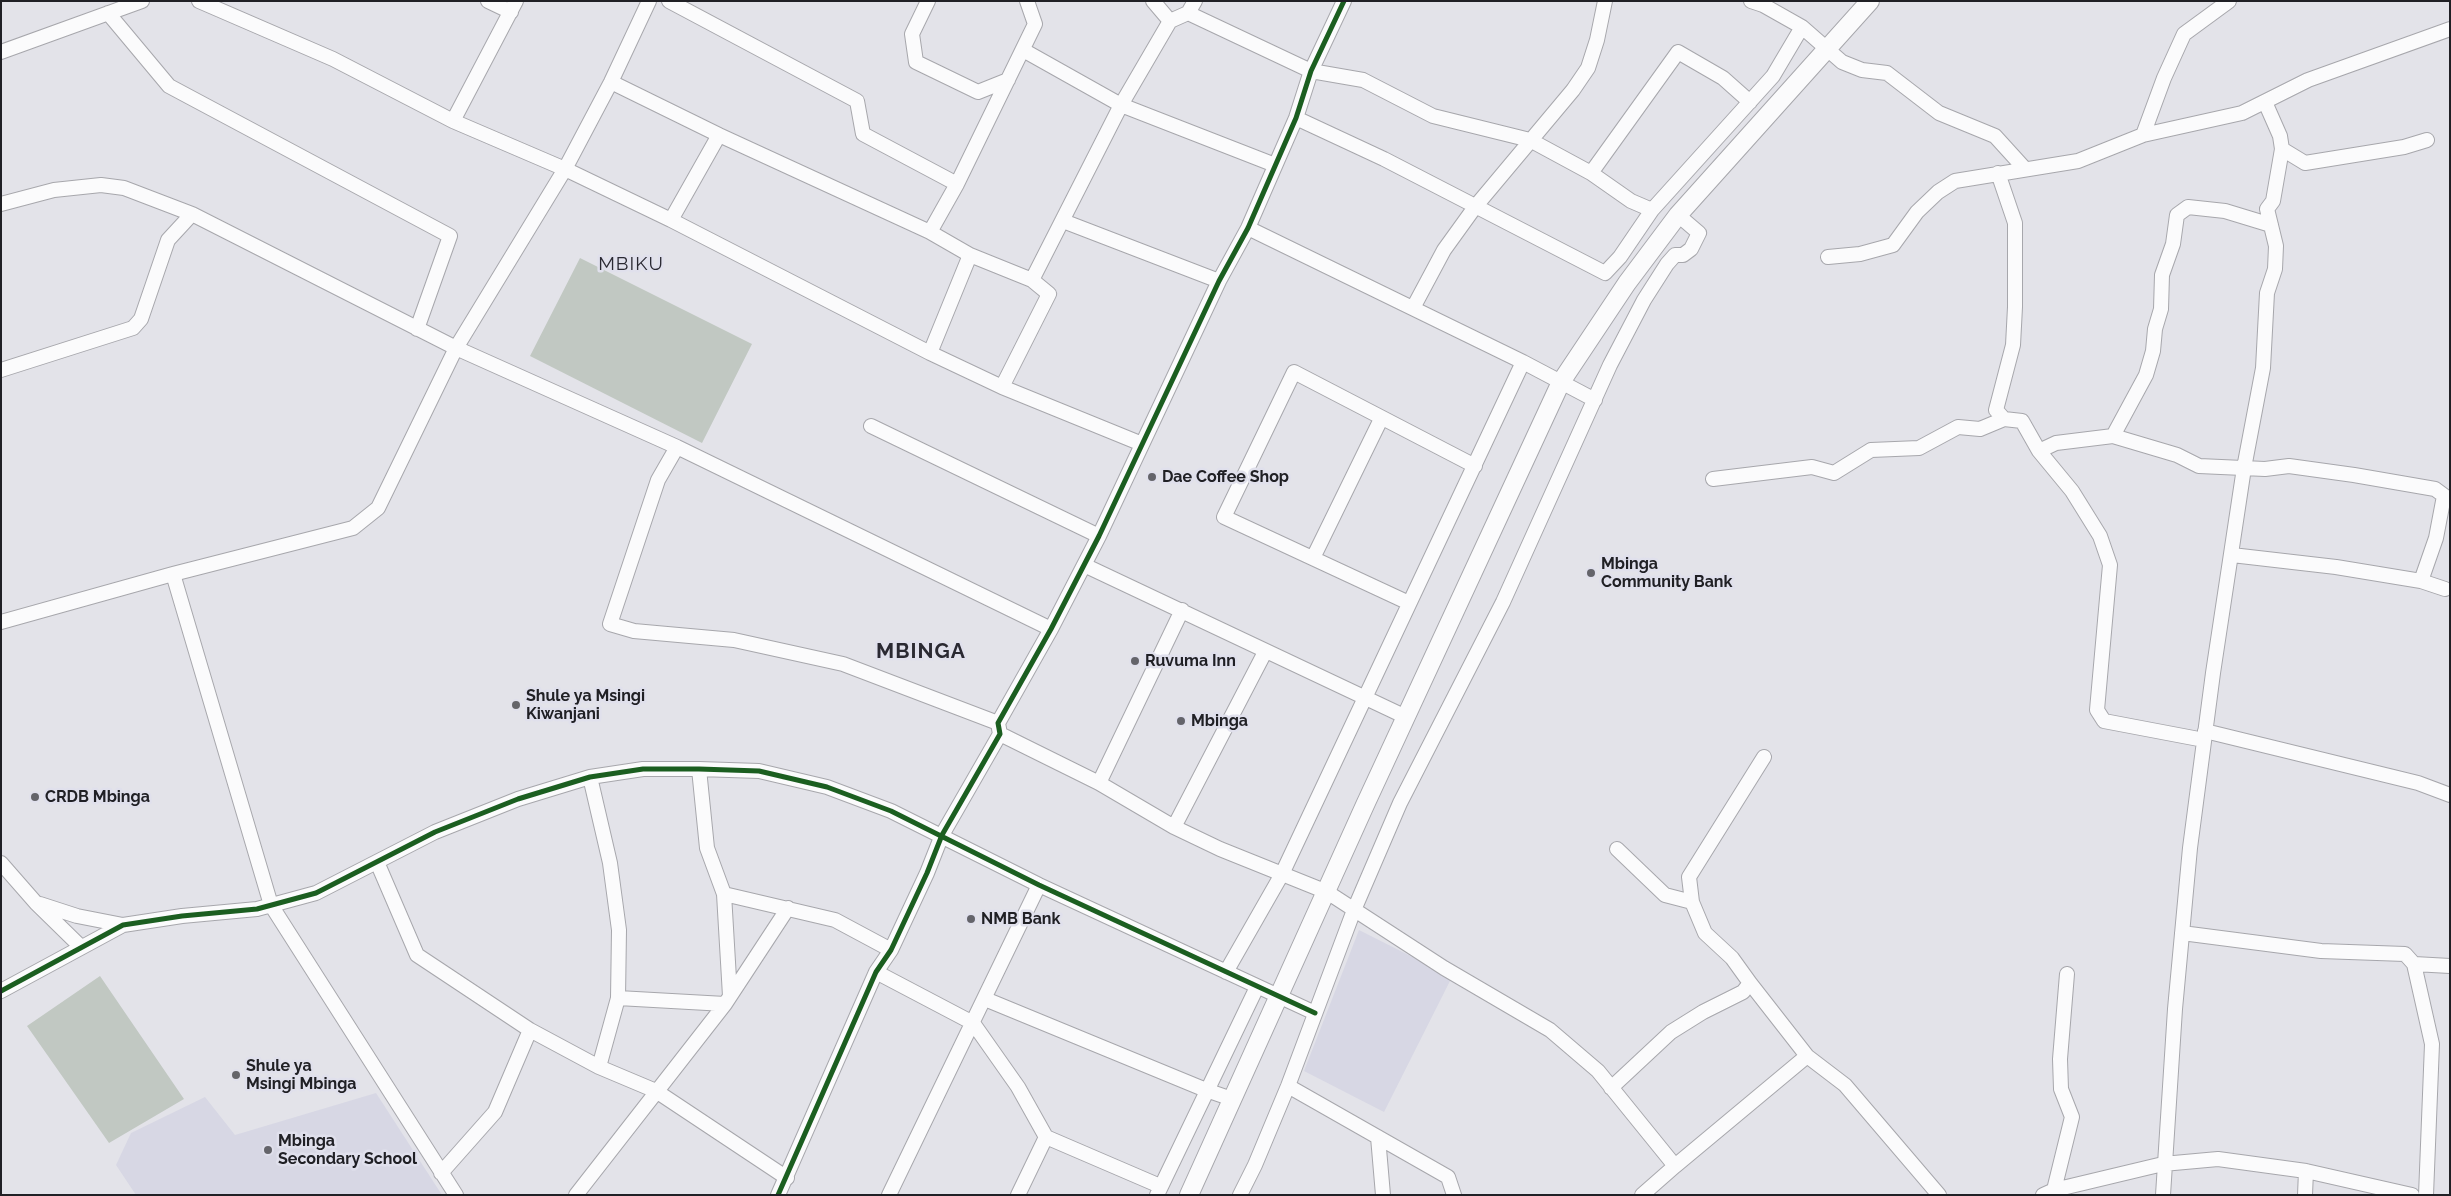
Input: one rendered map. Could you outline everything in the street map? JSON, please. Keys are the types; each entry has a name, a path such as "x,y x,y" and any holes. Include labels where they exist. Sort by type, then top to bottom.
{"main road":[{"path":"1189,1195 1561,382 1627,283 1678,215 1868,2"}],"street":[{"path":"1,52 142,1"},
{"path":"199,1 333,59 452,121 565,169 671,220 930,353 1002,387 1142,444"},
{"path":"452,121 514,7 488,1"},
{"path":"1,622 174,574 353,528 378,508 456,348 565,169 611,82 649,1"},
{"path":"669,1 857,101 863,134 957,184"},
{"path":"930,232 957,184 1035,24 1027,1"},
{"path":"1153,1 1170,21"},
{"path":"778,1195 876,972 891,950 927,874 942,835 1099,536 1219,281 1248,228 1296,118 1311,72 1344,1"},
{"path":"1413,308 1444,250 1475,207 1573,90 1588,68 1597,40 1605,1"},
{"path":"1751,1 1763,5 1802,27 1842,62 1862,70 1886,73 1939,113 1995,136 2025,169"},
{"path":"2143,135 2164,78 2184,34 2229,1"},
{"path":"922,3 912,34 916,62 978,92 1008,80"},
{"path":"1032,280 1121,105 1170,21 1192,7 1311,72 1363,80 1433,116 1530,140 1591,173 1631,201 1652,210"},
{"path":"108,13 169,86 450,236 417,329"},
{"path":"1296,118 1384,159 1604,273 1620,257 1652,210 1774,76 1802,27"},
{"path":"1828,257 1860,254 1893,244 1917,212 1954,180 2078,161 2143,135 2242,113 2308,80 2450,29"},
{"path":"1023,50 1121,105 1275,165"},
{"path":"1591,173 1678,52 1723,78 1750,102"},
{"path":"611,82 719,135 930,232 970,255 1032,280 1049,294 1002,387"},
{"path":"2163,1195 2163,1164 2182,933 2205,736 2244,468 2263,368 2267,293 2274,269 2276,246 2266,209 2272,201 2282,149 2280,136 2265,102"},
{"path":"671,220 719,135"},
{"path":"2282,149 2305,163 2404,147 2427,140"},
{"path":"1998,173 2016,223 2016,307 2013,345 1996,410 2004,420"},
{"path":"1,204 54,190 101,185 124,188 192,214 456,348 676,446 1051,629"},
{"path":"2113,436 2146,375 2153,351 2154,329 2161,309 2162,275 2173,244 2177,215 2188,207 2225,211 2271,225"},
{"path":"1,370 133,328 141,319 168,240 192,214"},
{"path":"1240,1195 1255,1165 1288,1086 1354,910 1400,802 1503,602 1595,400 1644,300 1667,264 1675,255 1683,255 1690,249 1699,233 1678,215"},
{"path":"1063,221 1219,281"},
{"path":"1248,228 1523,362 1595,400"},
{"path":"930,353 970,255"},
{"path":"1226,972 1282,874 1523,362"},
{"path":"1409,604 1224,517 1294,372 1381,419 1475,466"},
{"path":"1312,558 1381,419"},
{"path":"1712,479 1812,467 1834,473 1871,450 1919,448 1958,427 1980,429 2004,420 2022,421 2039,451 2072,491 2100,536 2110,565 2097,710 2104,721 2205,736 2418,783 2450,795"},
{"path":"871,426 1099,536"},
{"path":"2039,451 2056,443 2113,436 2177,455 2198,466 2264,469 2288,466 2435,489 2447,498 2421,581"},
{"path":"676,446 658,480 610,624 634,631 734,640 844,664 999,728 1174,827 1220,849 1327,892 1444,968 1550,1030 1598,1071 1675,1166"},
{"path":"2232,555 2336,567 2421,581 2445,589"},
{"path":"1084,565 1406,718"},
{"path":"174,574 271,906 456,1195"},
{"path":"1099,784 1182,610"},
{"path":"1174,827 1265,652"},
{"path":"1764,757 1689,877 1692,902 1705,933 1732,958 1807,1056 1845,1085 1939,1195"},
{"path":"36,903 77,916 123,925 271,906 316,893 435,832 518,799 590,777 643,769 759,772 827,787 891,811 1039,885 1315,1013"},
{"path":"699,769 707,848 724,894 727,1000"},
{"path":"590,777 610,863 619,930 618,998 600,1067"},
{"path":"1617,849 1665,895 1692,902"},
{"path":"377,862 417,956 530,1030 600,1067 656,1091 787,1178"},
{"path":"1,863 36,903 81,947"},
{"path":"889,1195 1039,885"},
{"path":"724,894 834,920 891,950"},
{"path":"576,1195 727,1000 788,908"},
{"path":"1,991 123,925"},
{"path":"2182,933 2322,951 2406,954 2414,964 2432,1044 2426,1195"},
{"path":"2414,964 2450,966"},
{"path":"876,972 973,1022 1018,1087 1046,1137 1158,1191 1257,987"},
{"path":"2048,1192 2072,1117 2061,1089 2060,1059 2067,974"},
{"path":"1611,1088 1671,1032 1703,1012 1743,992 1750,983"},
{"path":"618,998 727,1000"},
{"path":"985,999 1232,1099"},
{"path":"441,1173 495,1112 530,1030"},
{"path":"1642,1195 1807,1056"},
{"path":"1288,1086 1448,1177 1454,1195"},
{"path":"1018,1195 1046,1137"},
{"path":"1378,1137 1383,1195"},
{"path":"2048,1192 2163,1164 2218,1160 2306,1171 2412,1195"},
{"path":"2305,1195 2306,1171"}],"shaded area":[{"path":"580,258 752,344 702,443 530,356"},
{"path":"1359,930 1452,977 1384,1112 1304,1071"},
{"path":"100,976 184,1099 109,1143 27,1026"},
{"name":"Mbinga Secondary School","path":"376,1093 442,1195 136,1195 116,1165 131,1133 205,1097 235,1135"}],"cycle path":[{"path":"778,1195 876,972 891,950 927,873 942,835 1000,734 998,723 1051,629 1099,536 1219,281 1248,228 1296,118 1311,71 1344,1"},
{"path":"1,991 123,925 182,916 257,909 316,893 435,832 518,799 590,777 643,769 699,769 759,771 827,787 891,811 1039,885 1315,1013"}],"place":[{"name":"Dae Coffee Shop","path":"1152,477"},
{"name":"Mbinga Community Bank","path":"1591,573"},
{"name":"Ruvuma Inn","path":"1135,661"},
{"name":"Shule ya Msingi Kiwanjani","path":"516,705"},
{"name":"Mbinga","path":"1181,721"},
{"name":"CRDB Mbinga","path":"35,797"},
{"name":"NMB Bank","path":"971,919"},
{"name":"Shule ya Msingi Mbinga","path":"236,1075"},
{"name":"Mbinga Secondary School","path":"268,1150"}],"district":[{"name":"MBIKU","path":"631,264"},
{"name":"MBINGA","path":"921,652"}]}
